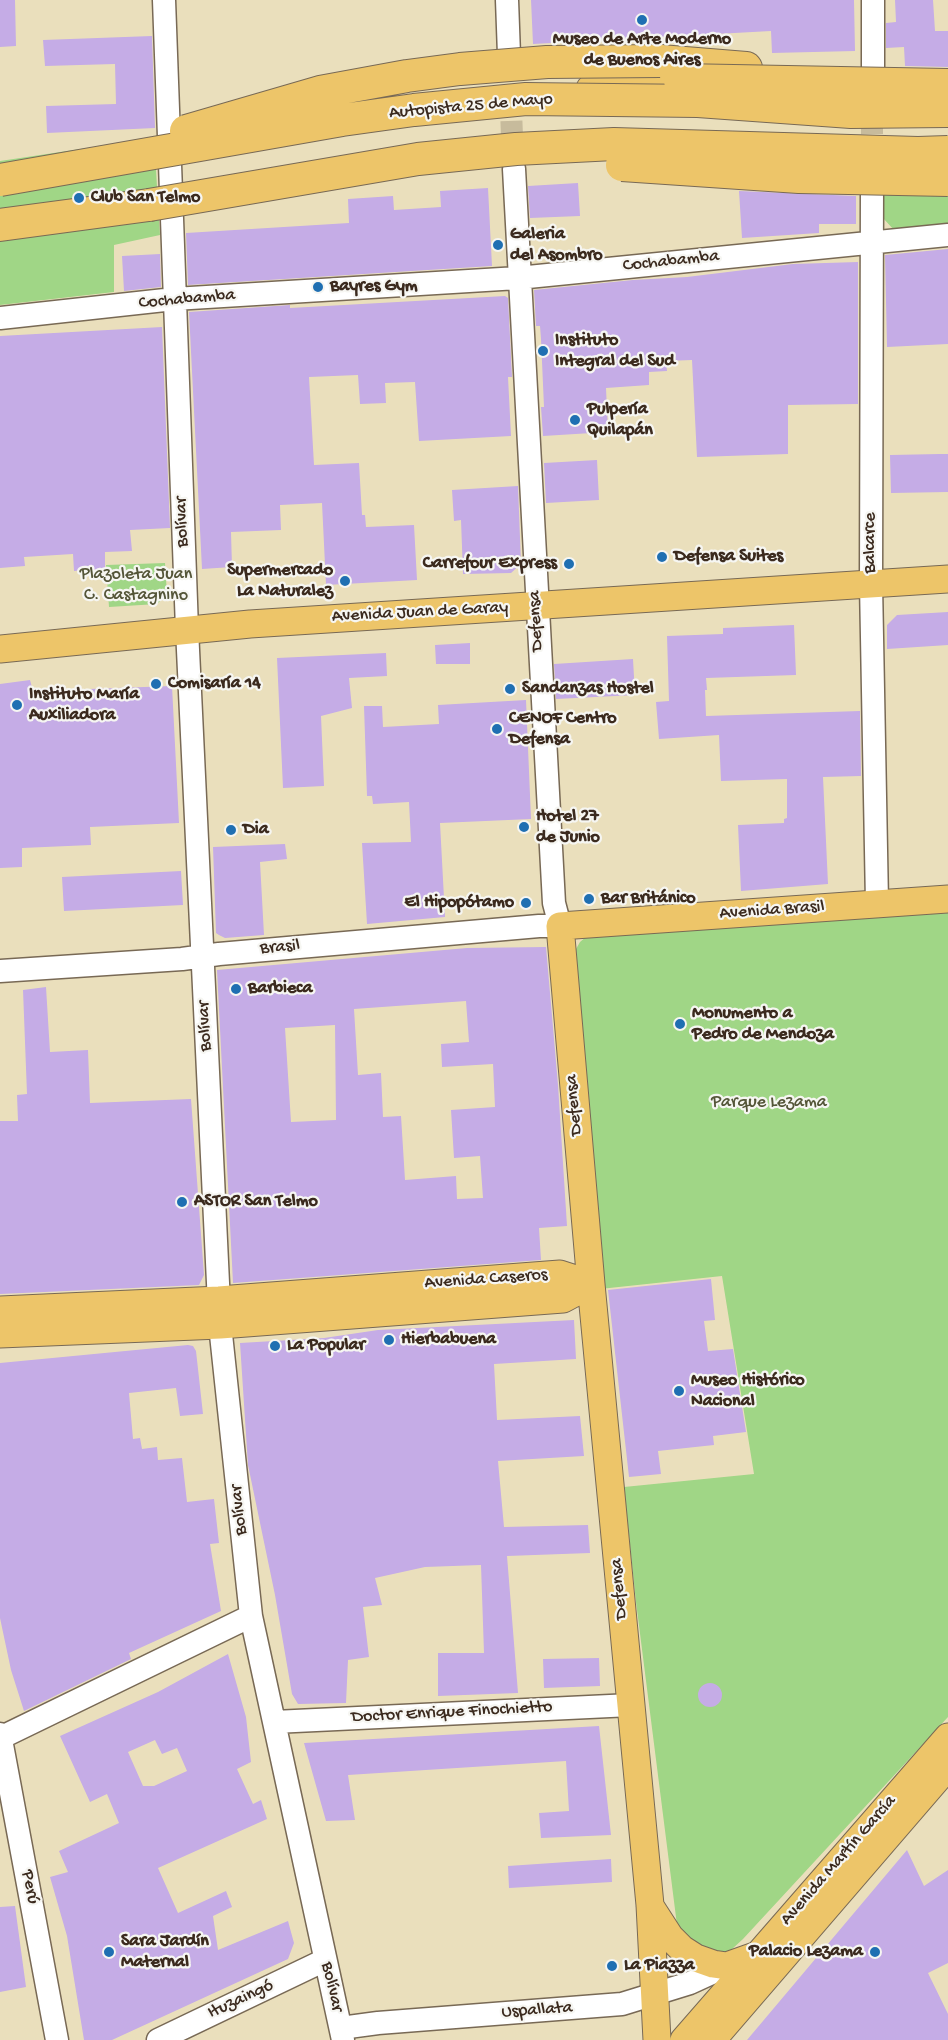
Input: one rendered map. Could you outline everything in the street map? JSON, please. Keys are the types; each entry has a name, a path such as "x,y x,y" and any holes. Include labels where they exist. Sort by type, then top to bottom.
{"highway":[{"path":"57,170 320,92 460,69 547,62 660,61 830,75 921,92 948,94"},
{"path":"526,99 680,80 948,86"},
{"name":"Autopista 25 de Mayo","path":"0,180 342,120 526,99 698,101 851,112 948,111"},
{"path":"0,225 149,205 418,159 516,149 614,144 948,152"},
{"path":"418,159 635,166 799,177 948,180"}],"main road":[{"name":"Avenida Juan de Garay","path":"0,649 187,629 948,579"},
{"name":"Avenida Brasil","path":"560,926 948,899"},
{"name":"Defensa","path":"560,926 591,1284 650,1905 657,2040"},
{"name":"Avenida Caseros","path":"0,1334 560,1274 591,1284"},
{"name":"Avenida Caseros","path":"0,1310 219,1312"},
{"name":"Avenida Martín García","path":"684,2040 755,1956 944,1762"},
{"name":"Avenida Martín García","path":"712,2040 944,1762"},
{"path":"650,1905 670,1937 696,1958 727,1966 755,1956"}],"street":[{"name":"Bolívar","path":"164,0 187,629 219,1312 251,1616 342,2034"},
{"path":"507,0 509,54"},
{"path":"873,0 873,73"},
{"name":"Defensa","path":"514,169 518,278 554,903 560,926"},
{"name":"Balcarce","path":"872,184 871,584 877,903"},
{"name":"Cochabamba","path":"0,318 174,299 518,278 948,234"},
{"name":"Brasil","path":"0,971 182,959 539,926 560,926"},
{"path":"0,1736 251,1616"},
{"path":"269,1699 276,1712 296,1721"},
{"name":"Doctor Enrique Finochietto","path":"274,1722 631,1705"},
{"name":"Perú","path":"0,1736 57,2040"},
{"name":"Ituzaingó","path":"158,2040 325,1960"},
{"name":"Uspallata","path":"342,2034 378,2023 621,2004 690,1983 727,1966"}],"green space":[{"name":"Club San Telmo","path":"154,138 160,235 114,245 114,292 0,305 0,161"},
{"path":"882,188 948,188 948,225 894,230 883,218"},
{"name":"Plazoleta Juan C. Castagnino","path":"165,563 167,595 157,604 109,607 106,565"},
{"name":"Parque Lezama","path":"948,913 948,1717 743,1939 731,1950 715,1956 698,1950 677,1925 636,1602 624,1487 754,1474 722,1276 600,1289 576,949 587,936"}],"building":[{"path":"0,0 15,0 16,46 0,47"},
{"name":"Museo de Arte Moderno de Buenos Aires","path":"531,0 854,0 855,51 772,53 771,31 533,44"},
{"path":"895,0 933,0 935,31 948,31 948,67 905,66 904,47 886,48 886,23 896,22"},
{"path":"152,36 155,128 47,133 46,106 116,104 115,64 45,66 43,40"},
{"path":"578,183 580,216 530,218 528,186"},
{"path":"488,188 492,266 188,285 186,233 349,223 348,199 393,196 394,210 441,207 440,191"},
{"path":"739,191 856,196 856,224 819,224 819,233 742,238"},
{"path":"948,249 948,344 887,347 885,255"},
{"path":"160,254 161,287 124,291 122,256"},
{"path":"858,262 858,404 788,405 788,454 697,457 692,360 666,361 667,371 649,372 649,385 606,388 608,432 543,436 541,339 540,326 536,326 534,290 687,277 793,264"},
{"path":"505,296 508,298 512,377 508,377 511,436 419,441 415,382 385,383 386,403 360,404 358,375 309,377 314,465 359,463 362,515 365,515 366,527 414,525 417,580 326,585 322,503 280,505 281,530 231,532 232,567 202,569 189,312 290,305 290,308"},
{"path":"162,327 170,528 130,530 132,551 105,552 105,569 74,571 73,554 24,557 25,566 0,568 0,336"},
{"path":"948,454 948,492 891,493 890,455"},
{"path":"597,460 599,500 546,503 544,463"},
{"path":"518,486 521,564 511,573 463,574 461,520 454,521 452,490"},
{"path":"948,612 948,645 887,649 887,625 897,615"},
{"path":"794,625 796,675 706,678 706,716 860,711 861,776 823,777 828,884 741,891 738,825 784,823 784,819 787,818 787,779 721,781 719,735 659,739 656,702 669,701 667,636 723,634 723,628"},
{"path":"470,643 470,664 436,664 435,645"},
{"path":"386,653 387,676 349,678 352,708 321,716 324,786 283,788 277,658"},
{"path":"633,659 635,695 556,699 554,664"},
{"path":"30,680 33,691 172,686 179,823 90,827 91,845 22,848 22,867 0,868 0,684"},
{"path":"526,700 531,819 440,823 445,917 367,924 362,843 411,842 409,802 373,804 372,796 367,796 364,706 382,706 383,727 439,724 438,705"},
{"path":"285,844 287,859 260,862 264,935 225,938 216,933 213,847"},
{"path":"181,871 183,905 64,911 62,877"},
{"path":"546,947 567,1226 539,1228 541,1260 233,1283 217,970 467,948","holes":["466,1001 469,1042 441,1044 442,1067 493,1064 495,1107 451,1110 454,1158 480,1156 483,1198 457,1199 456,1176 405,1180 401,1116 383,1117 381,1073 358,1075 354,1009","335,1025 336,1120 291,1122 285,1028"]},
{"path":"46,987 50,1052 88,1050 90,1103 191,1099 204,1275 199,1285 0,1294 0,1121 18,1121 17,1095 27,1094 23,990"},
{"name":"Museo Histórico Nacional","path":"711,1279 715,1320 704,1321 708,1351 733,1349 746,1432 713,1436 714,1445 658,1451 661,1474 629,1477 608,1290"},
{"path":"574,1320 576,1359 494,1364 497,1420 580,1416 584,1456 498,1461 504,1527 588,1525 590,1553 507,1556 518,1693 438,1696 438,1653 484,1653 481,1565 425,1567 375,1578 382,1605 363,1607 369,1657 348,1660 346,1703 298,1704 292,1694 275,1595 248,1465 240,1343 324,1338 378,1330"},
{"path":"193,1346 196,1351 203,1414 180,1416 176,1388 129,1393 133,1439 140,1438 142,1449 157,1447 158,1460 182,1458 187,1502 214,1499 219,1543 210,1544 221,1611 129,1653 131,1659 24,1711 11,1670 0,1618 0,1363"},
{"path":"228,1654 246,1717 251,1762 237,1769 253,1804 261,1800 267,1819 158,1868 178,1913 226,1891 232,1907 213,1916 218,1950 288,1921 294,1943 288,1959 112,2040 84,2040 67,1936 50,1877 68,1872 59,1851 119,1823 107,1794 90,1802 60,1736 158,1692","holes":["155,1740 162,1754 177,1748 187,1771 154,1786 143,1786 128,1752"]},
{"path":"599,1658 600,1686 544,1688 543,1659"},
{"path":"710,1683 719,1686 722,1695 719,1704 710,1707 701,1704 698,1695 701,1686"},
{"path":"599,1726 611,1835 541,1838 539,1813 569,1811 566,1761 348,1775 355,1820 326,1821 304,1743"},
{"name":"Palacio Lezama","path":"907,1850 924,1886 948,1870 948,1963 928,1973 948,2014 948,2040 747,2040"},
{"path":"611,1859 612,1882 509,1888 508,1866"},
{"path":"15,1906 26,1987 0,1992 0,1907"}],"tunnel":[{"path":"509,55 513,164"},
{"path":"872,98 872,167"}],"place":[{"name":"Museo de Arte Moderno de Buenos Aires","path":"642,20"},
{"name":"Club San Telmo","path":"79,198"},
{"name":"Galeria del Asombro","path":"498,245"},
{"name":"Bayres Gym","path":"318,287"},
{"name":"Instituto Integral del Sud","path":"543,351"},
{"name":"Pulpería Quilapán","path":"575,420"},
{"name":"Defensa Suites","path":"662,557"},
{"name":"Carrefour Express","path":"569,564"},
{"name":"Supermercado La Naturalez","path":"345,581"},
{"name":"Comisaría 14","path":"156,684"},
{"name":"Sandanzas Hostel","path":"510,689"},
{"name":"Instituto María Auxiliadora","path":"17,705"},
{"name":"CENOF Centro Defensa","path":"497,729"},
{"name":"Hotel 27 de Junio","path":"524,827"},
{"name":"Dia","path":"231,830"},
{"name":"Bar Británico","path":"589,899"},
{"name":"El Hipopótamo","path":"526,903"},
{"name":"Barbieca","path":"236,989"},
{"name":"Monumento a Pedro de Mendoza","path":"680,1024"},
{"name":"ASTOR San Telmo","path":"182,1202"},
{"name":"Hierbabuena","path":"389,1340"},
{"name":"La Popular","path":"275,1346"},
{"name":"Museo Histórico Nacional","path":"679,1391"},
{"name":"Sara Jardín Maternal","path":"109,1952"},
{"name":"Palacio Lezama","path":"875,1952"},
{"name":"La Piazza","path":"612,1966"}]}
